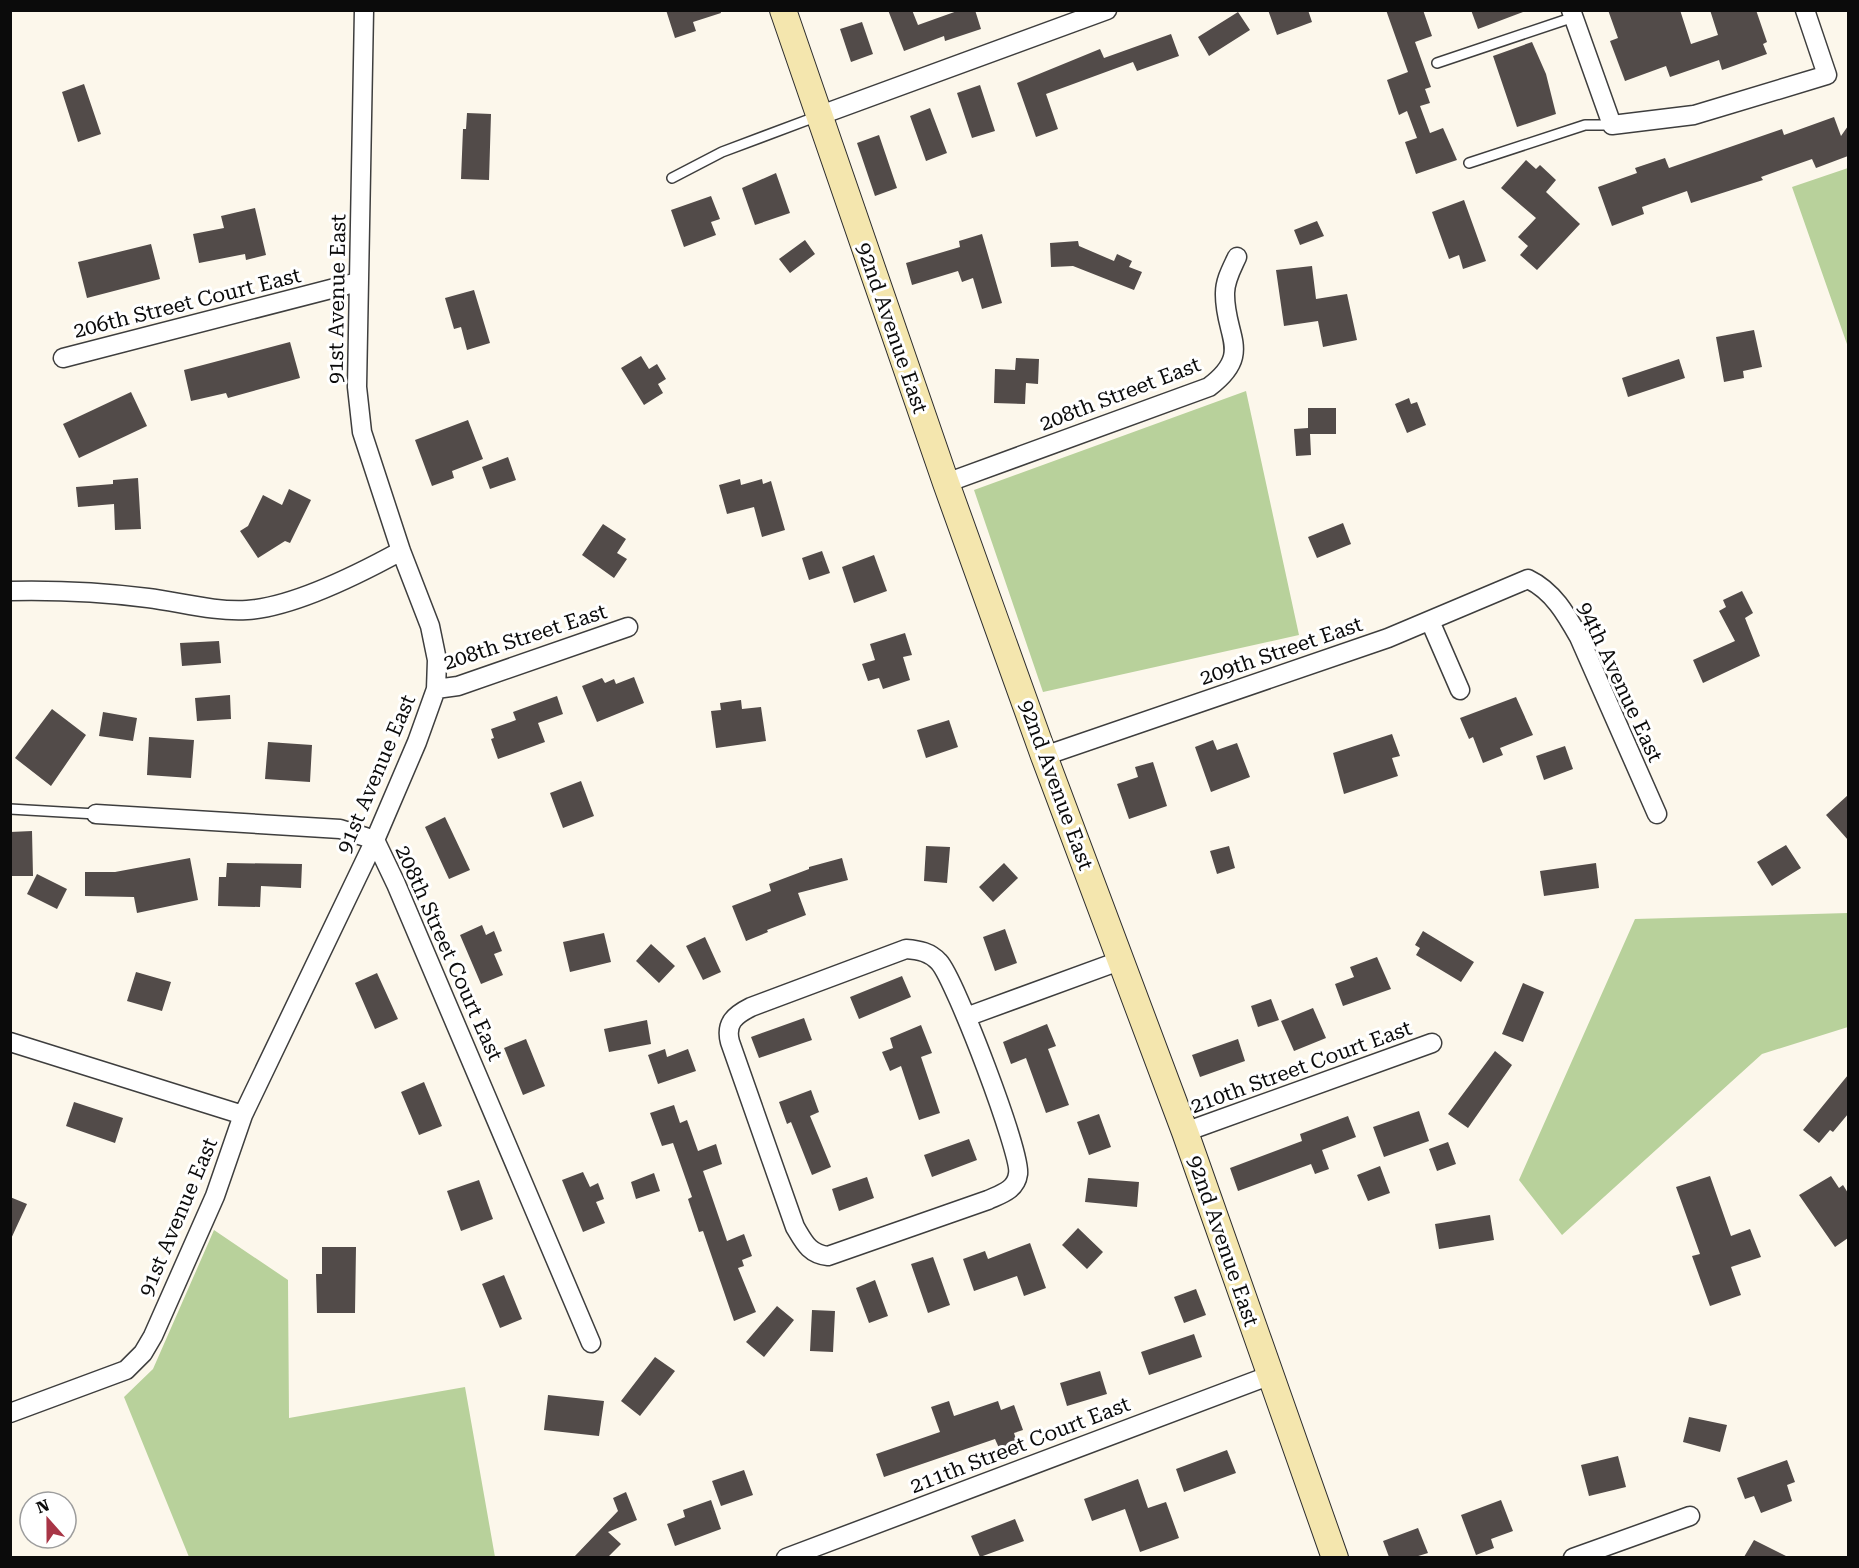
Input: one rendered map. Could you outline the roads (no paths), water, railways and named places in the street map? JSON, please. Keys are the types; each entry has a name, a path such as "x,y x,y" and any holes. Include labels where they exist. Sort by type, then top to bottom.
{"street":[{"name":"91st Avenue East","path":"10,1413 126,1370 143,1353 153,1336 214,1196 243,1115 375,840 417,742 436,689 437,660 430,626 400,551 362,432 357,387 364,10"},
{"name":"92nd Avenue East","path":"783,10 946,483 1044,756 1185,1132 1335,1557"},
{"path":"818,116 1107,10"},
{"path":"1573,14 1612,125 1694,116 1827,75 1805,10"},
{"name":"208th Street East","path":"946,483 1209,387 1224,376 1233,362 1234,343 1225,291 1237,257"},
{"name":"206th Street Court East","path":"63,358 358,282"},
{"path":"10,591 65,590 113,593 224,610 248,610 284,603 364,571 400,551"},
{"name":"209th Street East","path":"1044,756 1388,638 1528,579"},
{"name":"94th Avenue East","path":"1528,579 1538,584 1563,610 1579,637 1657,814"},
{"path":"1430,621 1460,690"},
{"name":"208th Street East","path":"436,689 458,686 628,627"},
{"name":"208th Street Court East","path":"96,814 340,829 375,840 396,884 591,1343"},
{"path":"906,949 921,950 939,962 966,1017 1019,1166 1015,1184 1011,1189 988,1200 828,1256 817,1255 805,1244 795,1227 730,1042 728,1032 730,1022 738,1013 751,1007 906,949"},
{"path":"966,1017 1122,960"},
{"path":"10,1042 243,1115"},
{"name":"210th Street Court East","path":"1185,1132 1432,1043"},
{"name":"211th Street Court East","path":"786,1557 1271,1375"},
{"path":"1574,1557 1690,1516"}],"lane":[{"path":"1437,63 1573,14"},
{"path":"672,178 722,152 818,116"},
{"path":"1469,163 1585,125 1612,125"},
{"path":"10,809 96,814"}]}
